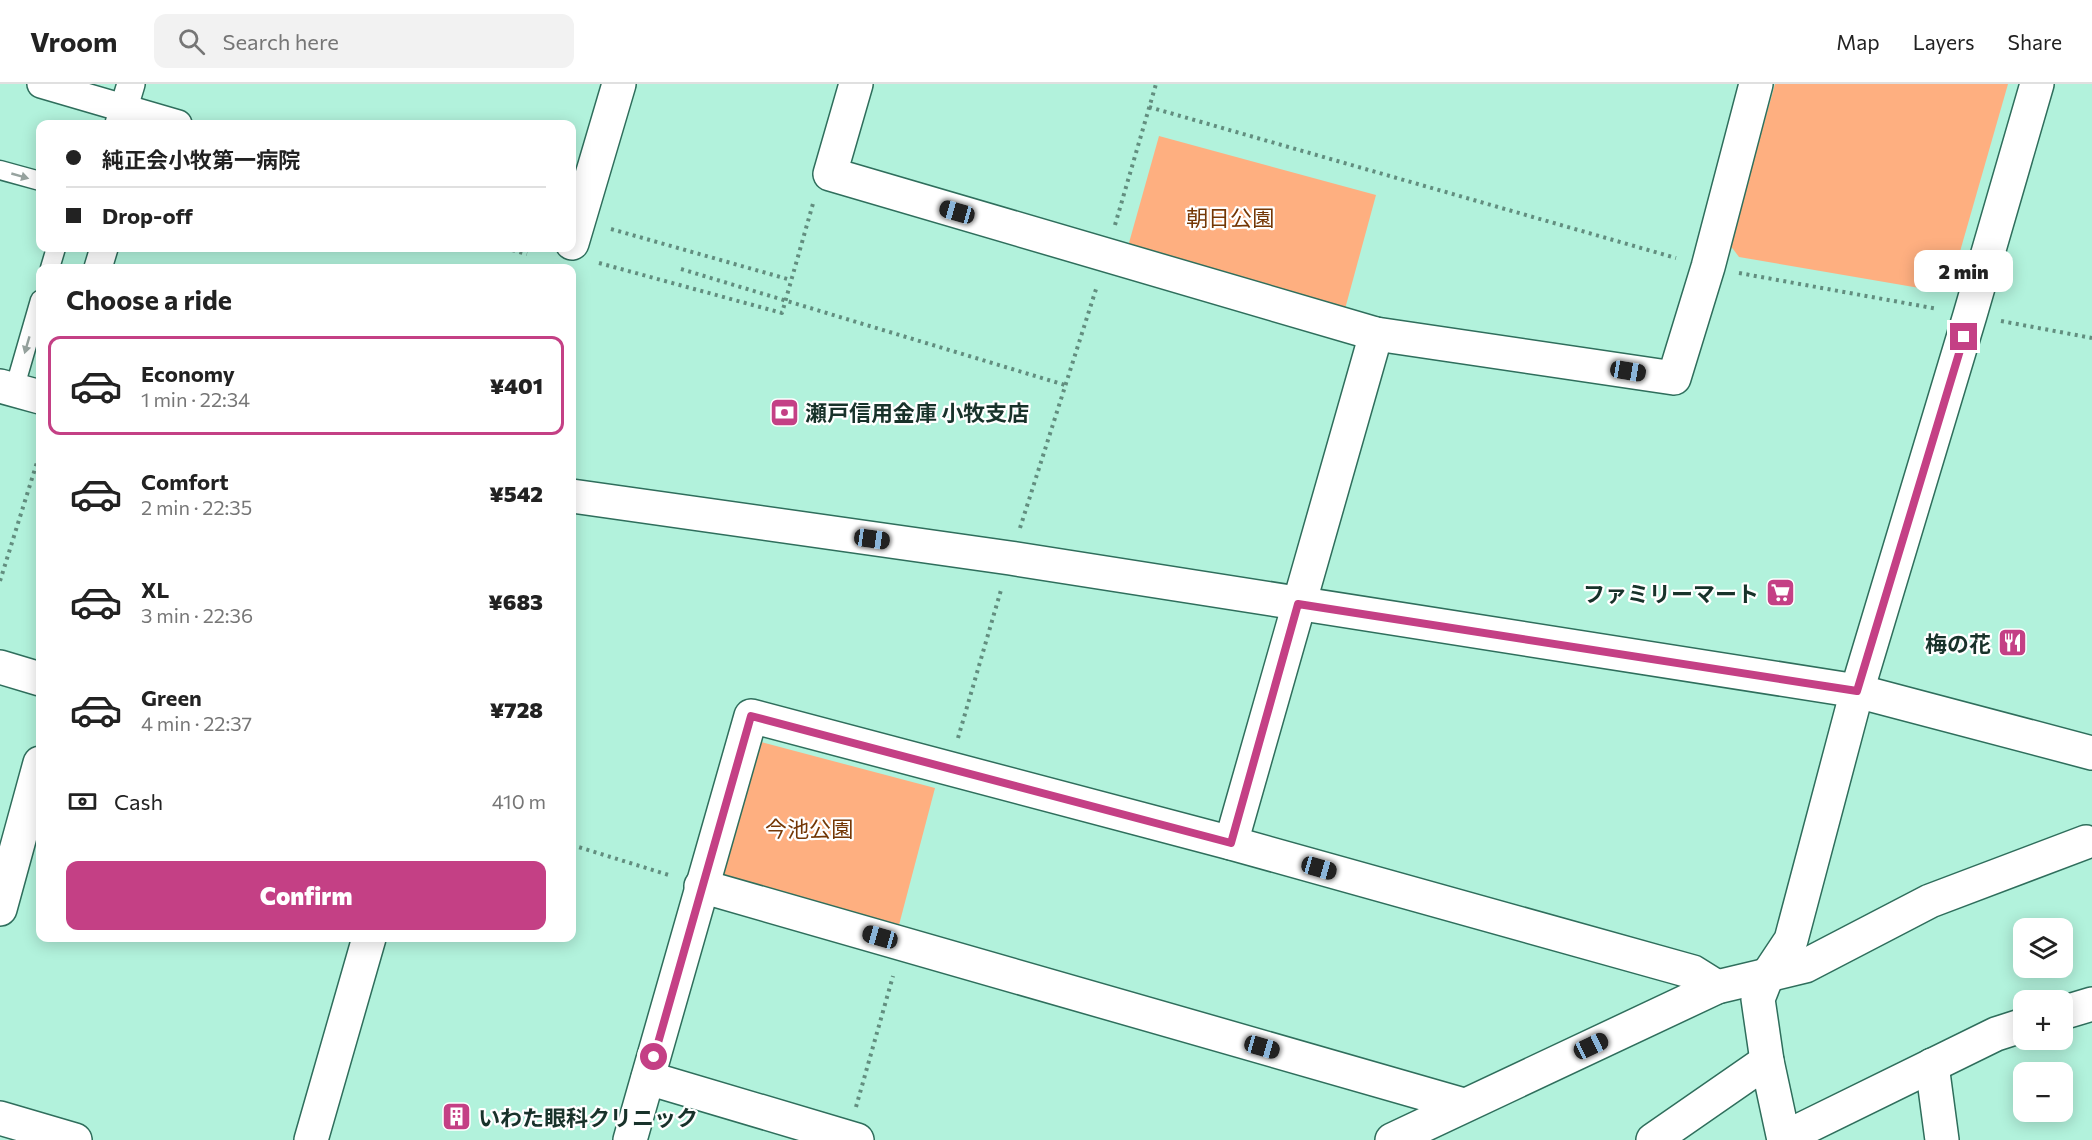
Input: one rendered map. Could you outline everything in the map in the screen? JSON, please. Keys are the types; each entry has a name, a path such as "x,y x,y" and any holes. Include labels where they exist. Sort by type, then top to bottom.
{"street":[{"path":"41,84 124,106 166,120"},
{"path":"576,229 619,84"},
{"path":"856,84 830,174 1376,334 1674,378 1708,267 1756,84"},
{"path":"2013,1029 1996,1034 1784,1139 1767,1061 1758,999 1767,976 1791,940 1857,691 2037,84"},
{"path":"570,264 584,255"},
{"path":"1231,843 1376,334"},
{"path":"576,497 1010,558 1857,691 2092,753"},
{"path":"0,667 36,678"},
{"path":"630,1140 751,716 1231,843 1693,972 1717,987"},
{"path":"0,909 36,778"},
{"path":"1408,1136 1464,1104 1717,987 1805,966 1930,901 2090,839"},
{"path":"701,886 1464,1104"},
{"path":"311,1140 368,942"},
{"path":"2073,1010 2092,1004"},
{"path":"1653,1140 1767,1061"},
{"path":"1932,1065 1942,1140"},
{"path":"648,1078 852,1139"},
{"path":"0,1118 75,1140"}],"lane":[{"path":"0,170 36,180"},
{"path":"18,391 36,317"}],"path":[{"path":"950,769 1010,558 1106,256 1156,84"},
{"path":"1149,107 1708,267 2092,338"},
{"path":"584,255 782,313 816,195 830,174"},
{"path":"608,228 791,280"},
{"path":"520,252 527,254"},
{"path":"681,269 1065,385"},
{"path":"0,581 36,466"},
{"path":"576,846 701,886"},
{"path":"852,1139 902,944"}],"green space":[{"path":"1775,84 2008,84 1951,283 1937,291 1739,257 1730,245"},
{"name":"朝日公園","path":"1159,136 1376,195 1345,309 1127,250"},
{"name":"今池公園","path":"757,741 935,788 899,925 720,877"}],"place":[{"name":"瀬戸信用金庫 小牧支店","path":"784,412"},
{"name":"ファミリーマート","path":"1780,593"},
{"name":"梅の花","path":"2012,643"},
{"name":"いわた眼科クリニック","path":"457,1117"}],"route":[{"path":"654,1057 751,716 1231,843 1298,604 1857,691 1964,337"}]}
